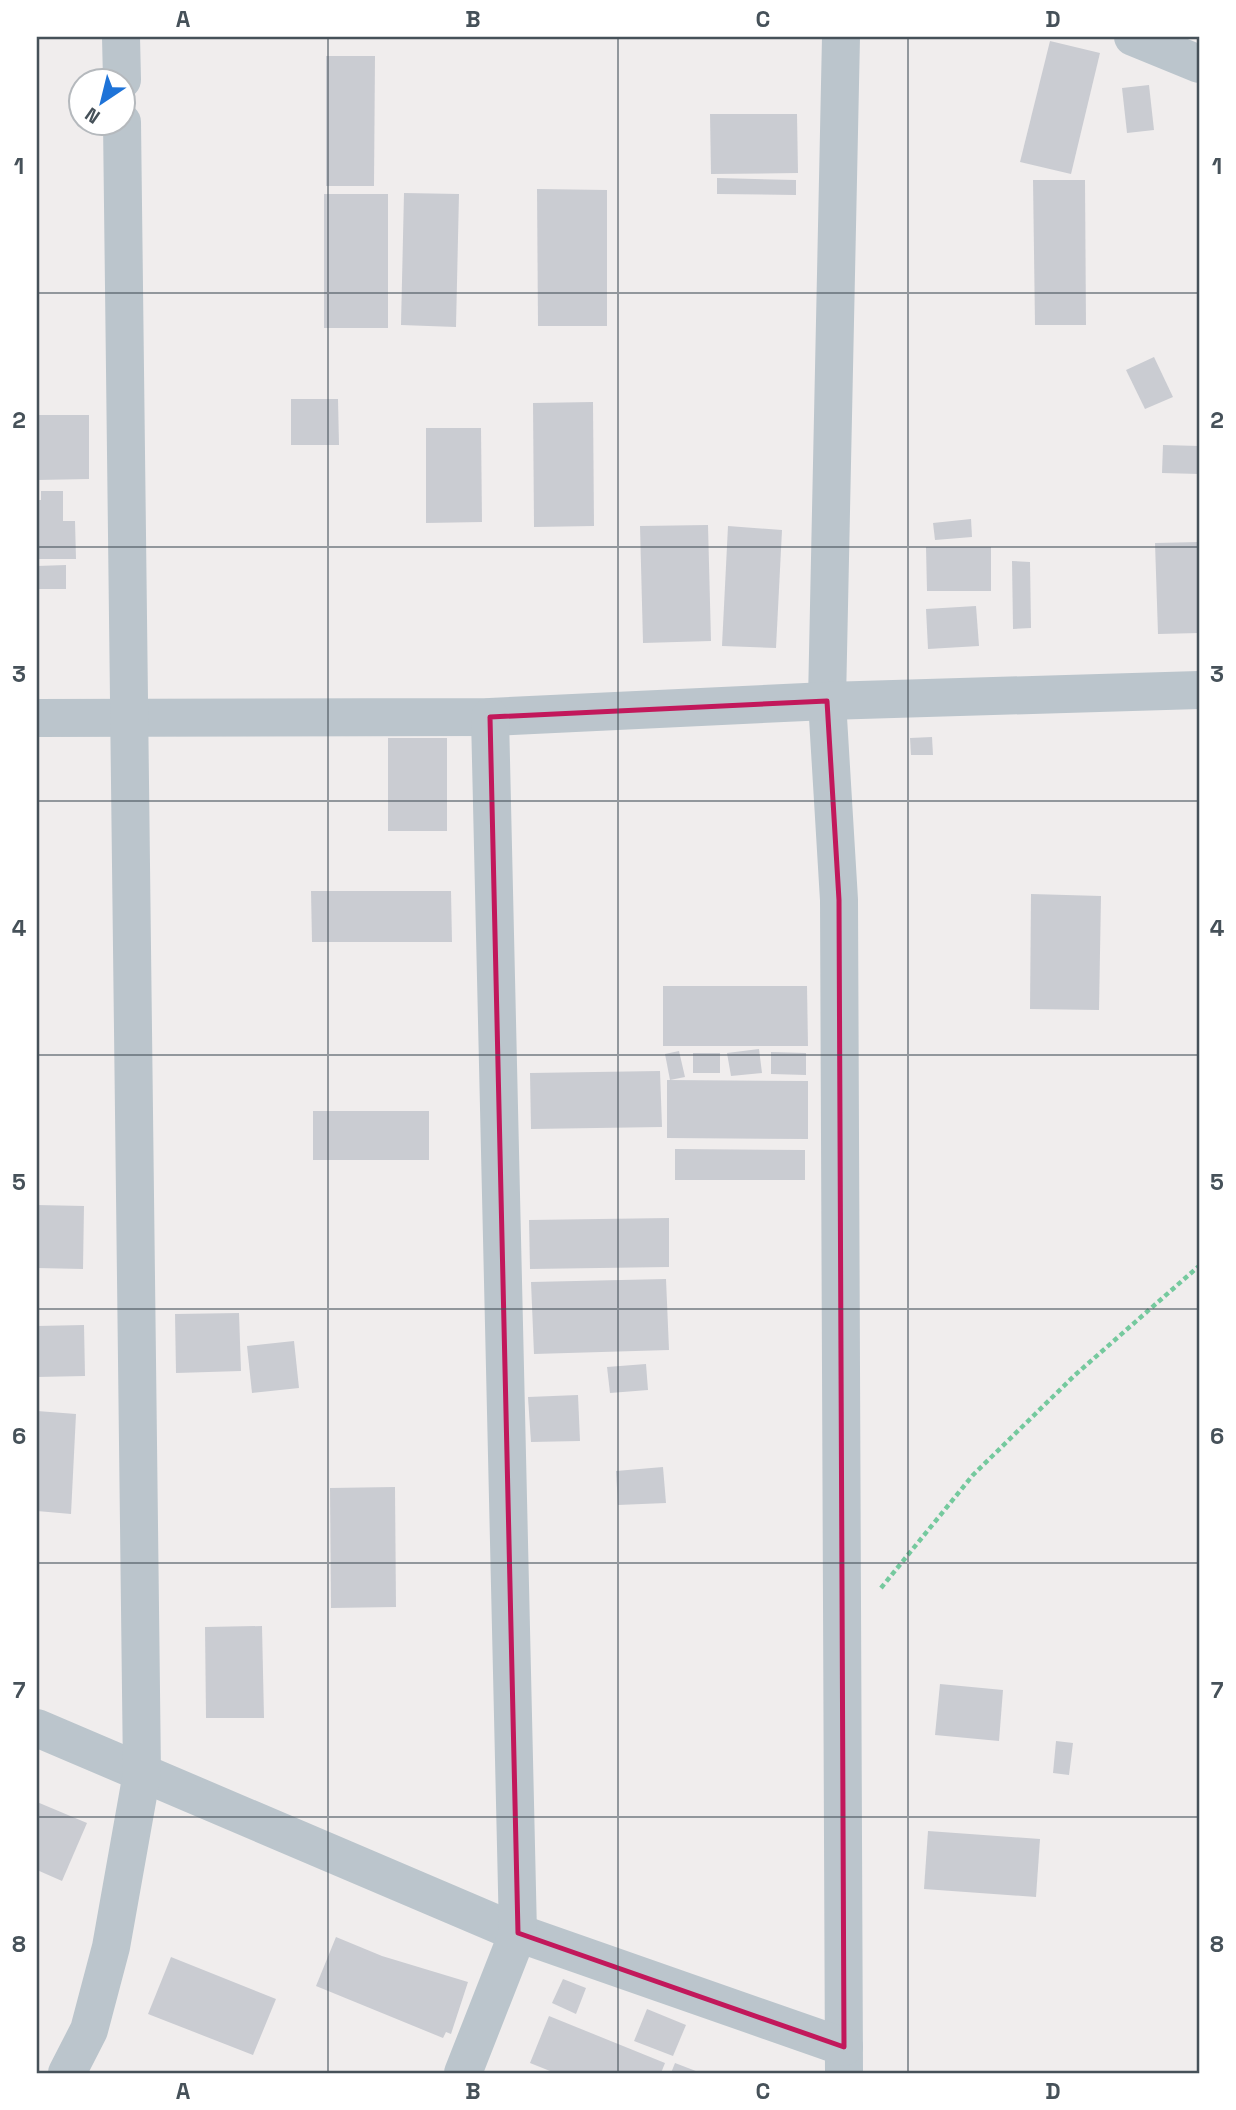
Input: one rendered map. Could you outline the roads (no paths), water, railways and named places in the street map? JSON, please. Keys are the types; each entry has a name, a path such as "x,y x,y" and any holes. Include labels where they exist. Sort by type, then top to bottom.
{"street":[{"path":"121,37 122,66"},
{"path":"37,1728 518,1933 844,2060 839,900 827,701 841,37"},
{"path":"1132,37 1199,64"},
{"path":"67,2073 89,2030 111,1947 142,1773 122,136"},
{"path":"37,718 490,717 827,701 1199,690"},
{"path":"463,2073 518,1933 490,717"}]}
